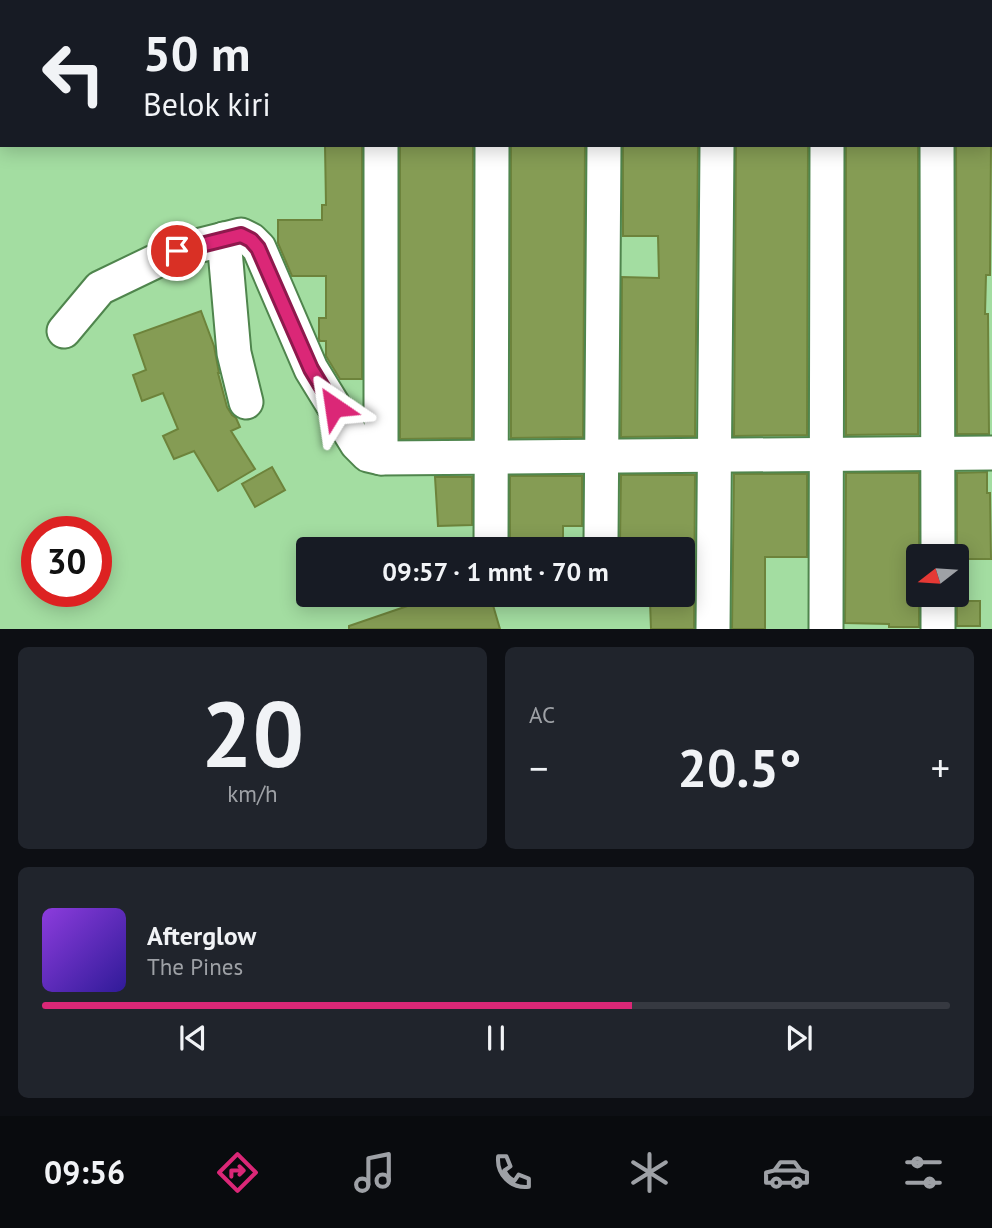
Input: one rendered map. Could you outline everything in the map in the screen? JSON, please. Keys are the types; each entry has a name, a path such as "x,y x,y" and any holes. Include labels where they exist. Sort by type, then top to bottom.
{"street":[{"path":"381,147 381,458"},
{"path":"491,537 492,147"},
{"path":"601,537 604,147"},
{"path":"713,629 717,147"},
{"path":"827,147 827,629"},
{"path":"937,147 938,544"},
{"path":"64,331 100,288 177,251 241,235 251,240 258,248 311,369 357,444 368,455 381,458 992,453"},
{"path":"225,239 234,353 246,402"},
{"path":"938,607 938,629"}],"building":[{"path":"325,147 362,147 362,379 340,379 326,356 326,341 319,339 319,318 326,318 326,276 292,276 278,243 278,220 322,220 322,205 326,205"},
{"path":"400,147 473,147 472,438 400,439"},
{"path":"511,147 585,147 583,437 511,438"},
{"path":"623,147 698,147 695,436 621,437 622,277 659,278 658,236 623,236"},
{"path":"736,147 808,147 807,435 734,436"},
{"path":"846,147 918,147 918,434 846,435"},
{"path":"956,147 991,147 990,275 986,275 985,314 988,314 989,434 957,434"},
{"path":"201,311 214,346 227,407 240,427 231,431 255,469 218,491 194,451 174,459 163,436 178,429 163,393 142,401 133,375 146,370 134,335"},
{"path":"272,467 285,490 255,507 242,484"},
{"path":"987,472 991,559 970,559 970,544 957,544 957,473"},
{"path":"846,473 919,473 919,544 906,544 906,607 919,607 919,627 845,623"},
{"path":"734,474 807,474 807,557 765,557 765,629 732,629"},
{"path":"621,475 695,475 695,537 620,537"},
{"path":"510,476 582,476 582,526 563,526 563,537 510,537"},
{"path":"435,477 472,477 472,525 438,526"},
{"path":"970,601 980,601 980,626 957,626 957,607 970,607"},
{"path":"404,607 494,607 500,629 349,629 349,626"},
{"path":"650,607 694,607 694,629 651,629"}],"route":[{"path":"177,251 241,235 251,240 258,248 311,369 334,407"}]}
